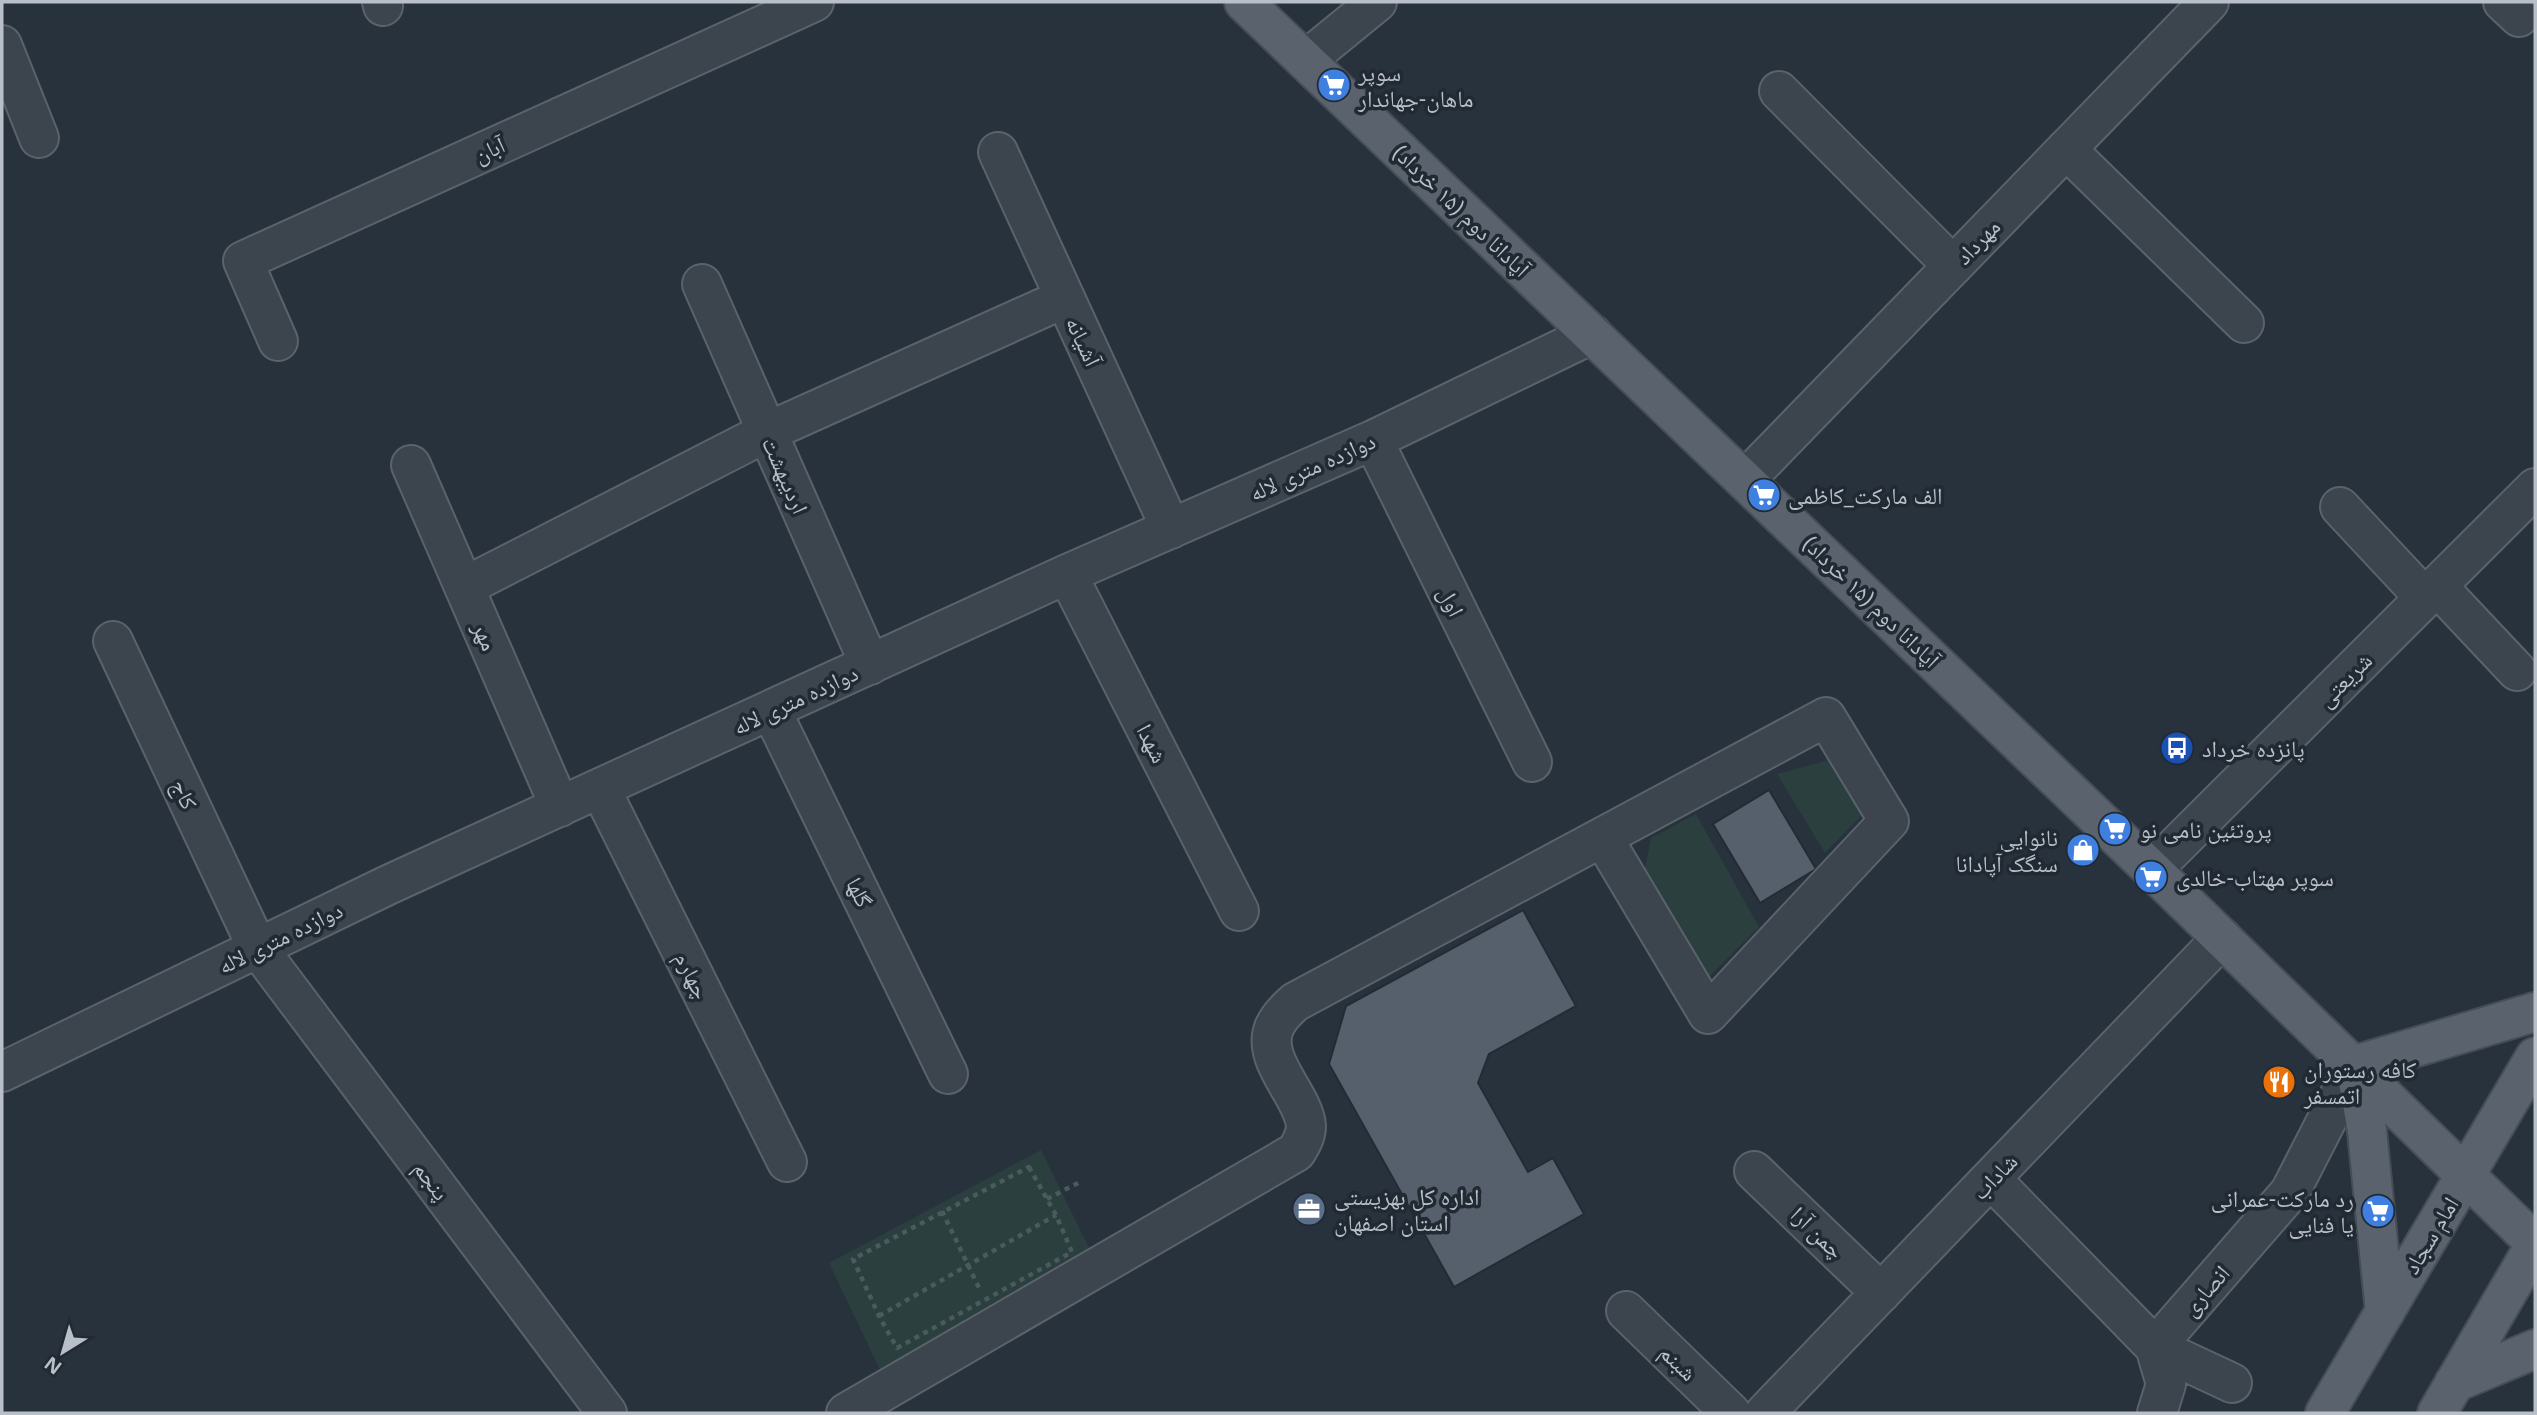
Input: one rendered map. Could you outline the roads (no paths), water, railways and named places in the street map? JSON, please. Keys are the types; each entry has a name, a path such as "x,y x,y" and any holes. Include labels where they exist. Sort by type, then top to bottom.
{"main road":[{"name":"آپادانا دوم (۱۵ خرداد)","path":"1244,2 2152,870 2535,1244"},
{"path":"2385,1312 2367,1131 2354,1066 2535,1012"},
{"name":"امام سجاد","path":"2325,1413 2535,1057"},
{"path":"2445,1398 2535,1244"},
{"path":"2445,1398 2535,1349"}],"street":[{"name":"آبان","path":"278,341 243,261 814,2"},
{"path":"1306,60 1377,2"},
{"name":"مهرداد","path":"1745,480 2066,149 2195,7"},
{"path":"2,45 39,138"},
{"path":"1779,92 1953,266"},
{"path":"2066,149 2244,323"},
{"name":"آشیانه","path":"998,152 1171,529"},
{"name":"اردیبهشت","path":"702,285 870,665"},
{"path":"464,587 767,432 1065,298"},
{"name":"دوازده متری لاله","path":"2,1072 257,947 1068,574 1373,440 1592,334"},
{"name":"اول","path":"1373,440 1532,762"},
{"name":"مهر","path":"411,465 560,807"},
{"name":"شریعتی","path":"2152,870 2535,488"},
{"path":"2340,507 2517,671"},
{"name":"شهدا","path":"1068,574 1239,911"},
{"name":"کاج","path":"113,641 257,947"},
{"name":"گلها","path":"771,710 948,1074"},
{"path":"846,1413 1296,1152 1304,1140 1306,1125 1274,1058 1274,1028 1289,1008 1317,990 1826,717 1889,821 1708,1014 1603,838"},
{"name":"چهارم","path":"600,788 787,1162"},
{"name":"شاداب","path":"1765,1413 2222,938"},
{"name":"پنجم","path":"257,947 607,1413"},
{"name":"انصاری","path":"2155,1347 2290,1192 2354,1066"},
{"name":"چمن آرا","path":"1755,1171 1881,1293"},
{"path":"1991,1179 2155,1347 2232,1383"},
{"name":"شبنم","path":"1626,1311 1731,1413"},
{"path":"2155,1347 2166,1384 2157,1413"}],"place":[{"name":"سوپر ماهان-جهاندار","path":"1334,85"},
{"name":"الف مارکت_کاظمی","path":"1764,495"},
{"name":"پانزده خرداد","path":"2177,748"},
{"name":"پروتئین نامی نو","path":"2115,829"},
{"name":"نانوایی سنگک آپادانا","path":"2083,850"},
{"name":"سوپر مهتاب-خالدی","path":"2151,877"},
{"name":"كافه رستوران اتمسفر","path":"2279,1082"},
{"name":"اداره کل بهزیستی استان اصفهان","path":"1309,1209"},
{"name":"رد مارکت-عمرانی یا فنایی","path":"2378,1211"}]}
